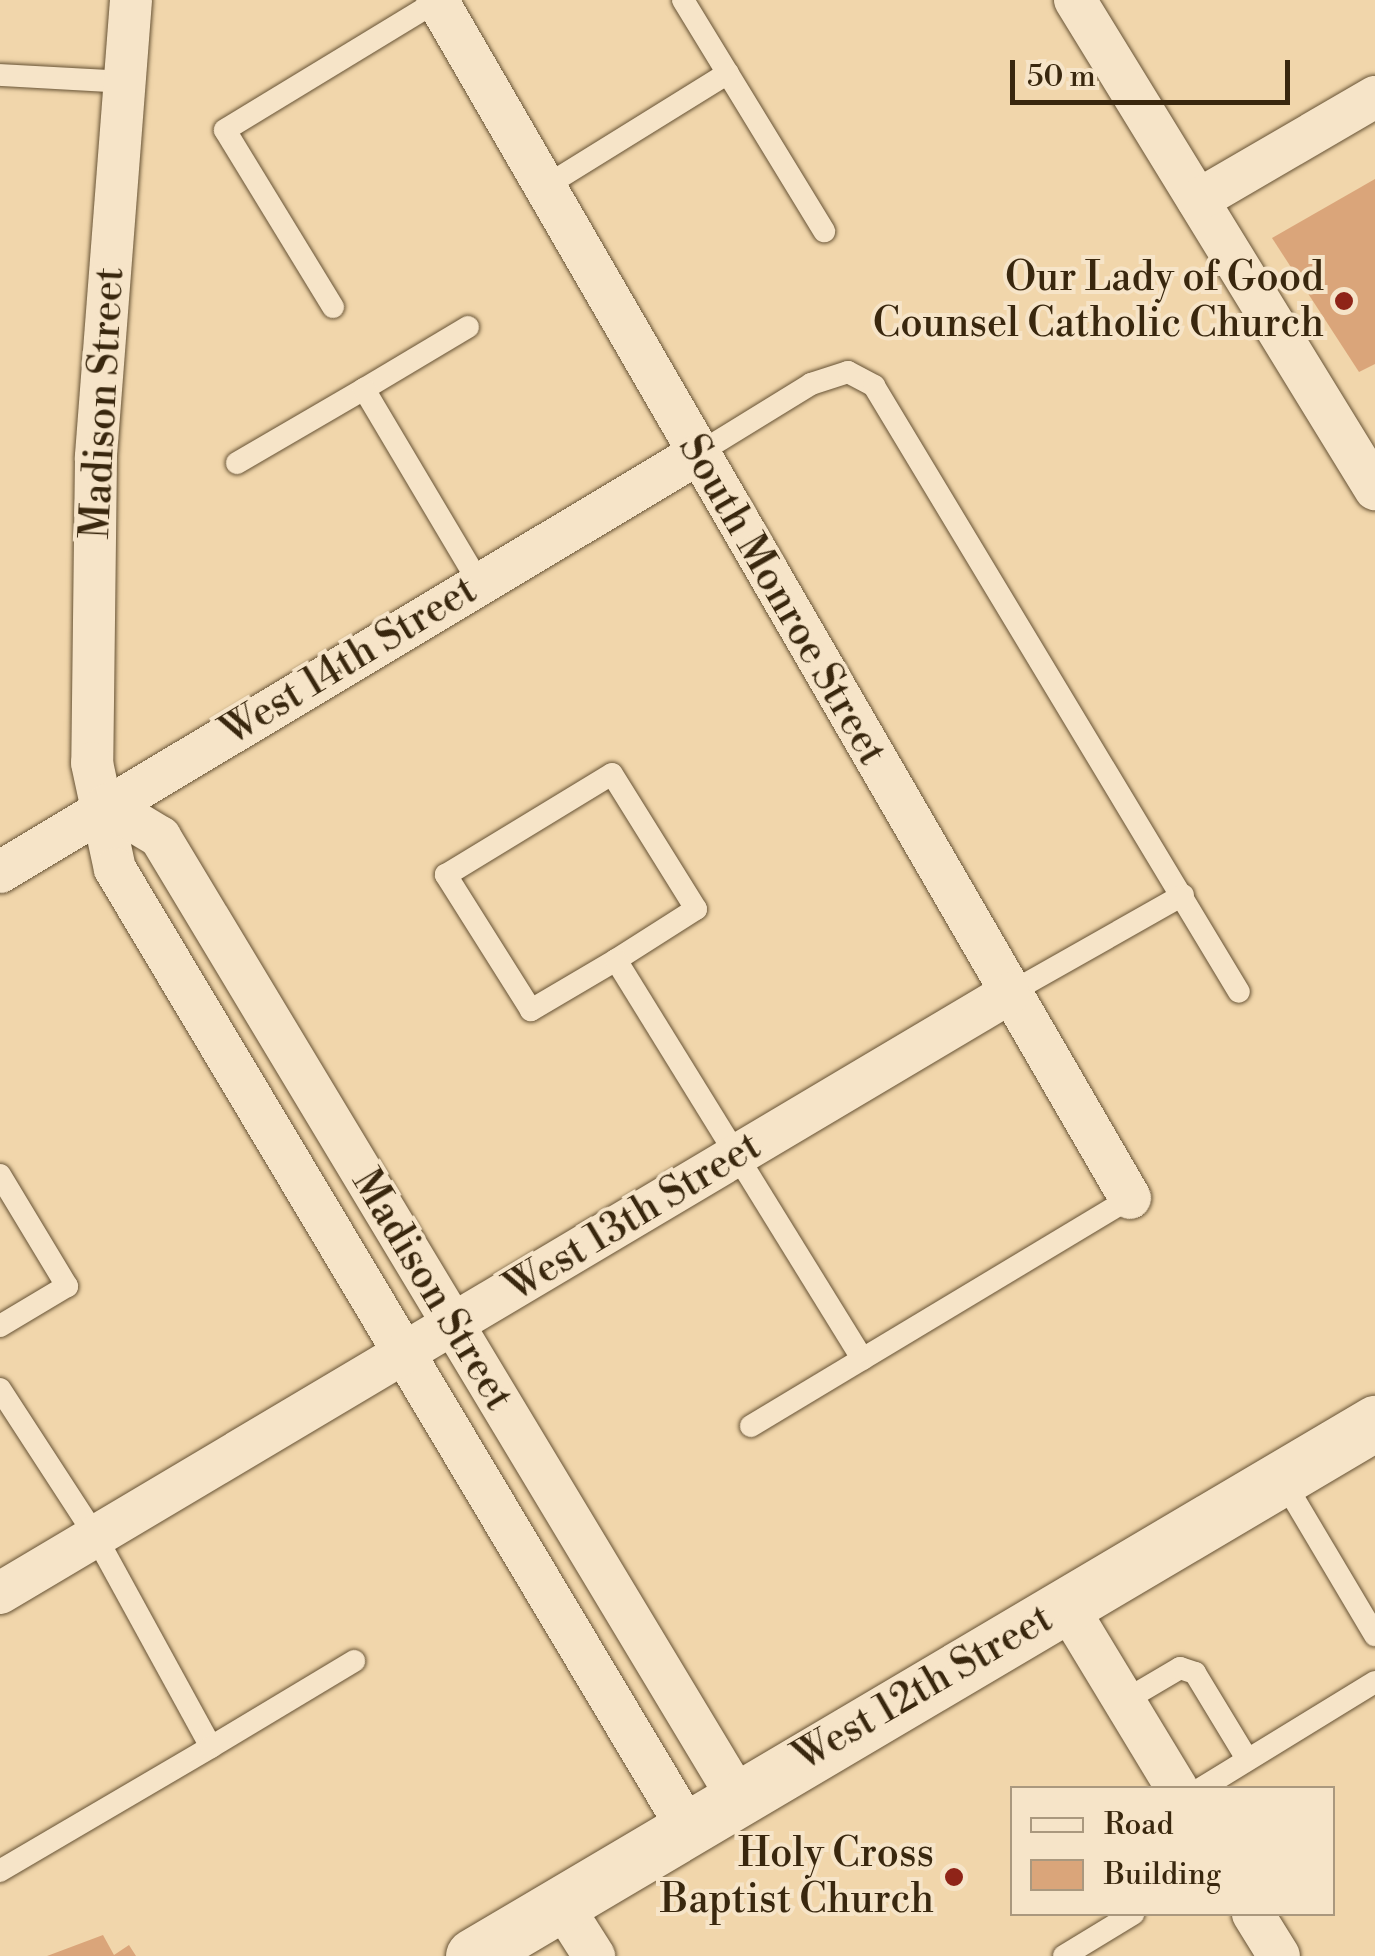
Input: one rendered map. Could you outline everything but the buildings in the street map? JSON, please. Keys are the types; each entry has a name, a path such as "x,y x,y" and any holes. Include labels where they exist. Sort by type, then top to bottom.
{"main road":[{"name":"West 12th Street","path":"472,1956 737,1796 1375,1423"}],"street":[{"name":"Madison Street","path":"131,0 96,457 92,763 107,805 116,869 686,1827"},
{"name":"South Monroe Street","path":"437,0 541,189 699,453 1008,994 1130,1198"},
{"path":"1074,0 1375,489"},
{"path":"1198,200 1375,97"},
{"name":"West 14th Street","path":"0,872 699,453"},
{"name":"Madison Street","path":"107,805 160,837 737,1796"},
{"name":"West 13th Street","path":"0,1593 1008,994"},
{"path":"1066,1605 1176,1786"},
{"path":"562,1904 594,1956"},
{"path":"1254,1916 1278,1956"}],"lane":[{"path":"333,307 225,130 437,0"},
{"path":"683,0 824,231"},
{"path":"541,189 728,73"},
{"path":"0,76 125,82"},
{"path":"236,463 468,326"},
{"path":"699,453 812,384 848,372 874,386 1239,992"},
{"path":"364,389 479,583"},
{"path":"612,774 696,909 616,960 531,1010 446,876 612,774"},
{"path":"1008,994 1183,895"},
{"path":"616,960 741,1154 862,1359"},
{"path":"0,1175 67,1286 0,1326"},
{"path":"751,1426 1130,1198"},
{"path":"0,1389 96,1537 211,1747"},
{"path":"1281,1477 1375,1636"},
{"path":"0,1871 354,1662"},
{"path":"1124,1701 1180,1668 1195,1673 1247,1759"},
{"path":"1205,1786 1375,1682"},
{"path":"1064,1956 1130,1916"}],"place":[{"name":"Our Lady of Good Counsel Catholic Church","path":"1344,301"},
{"name":"Holy Cross Baptist Church","path":"954,1877"}]}
